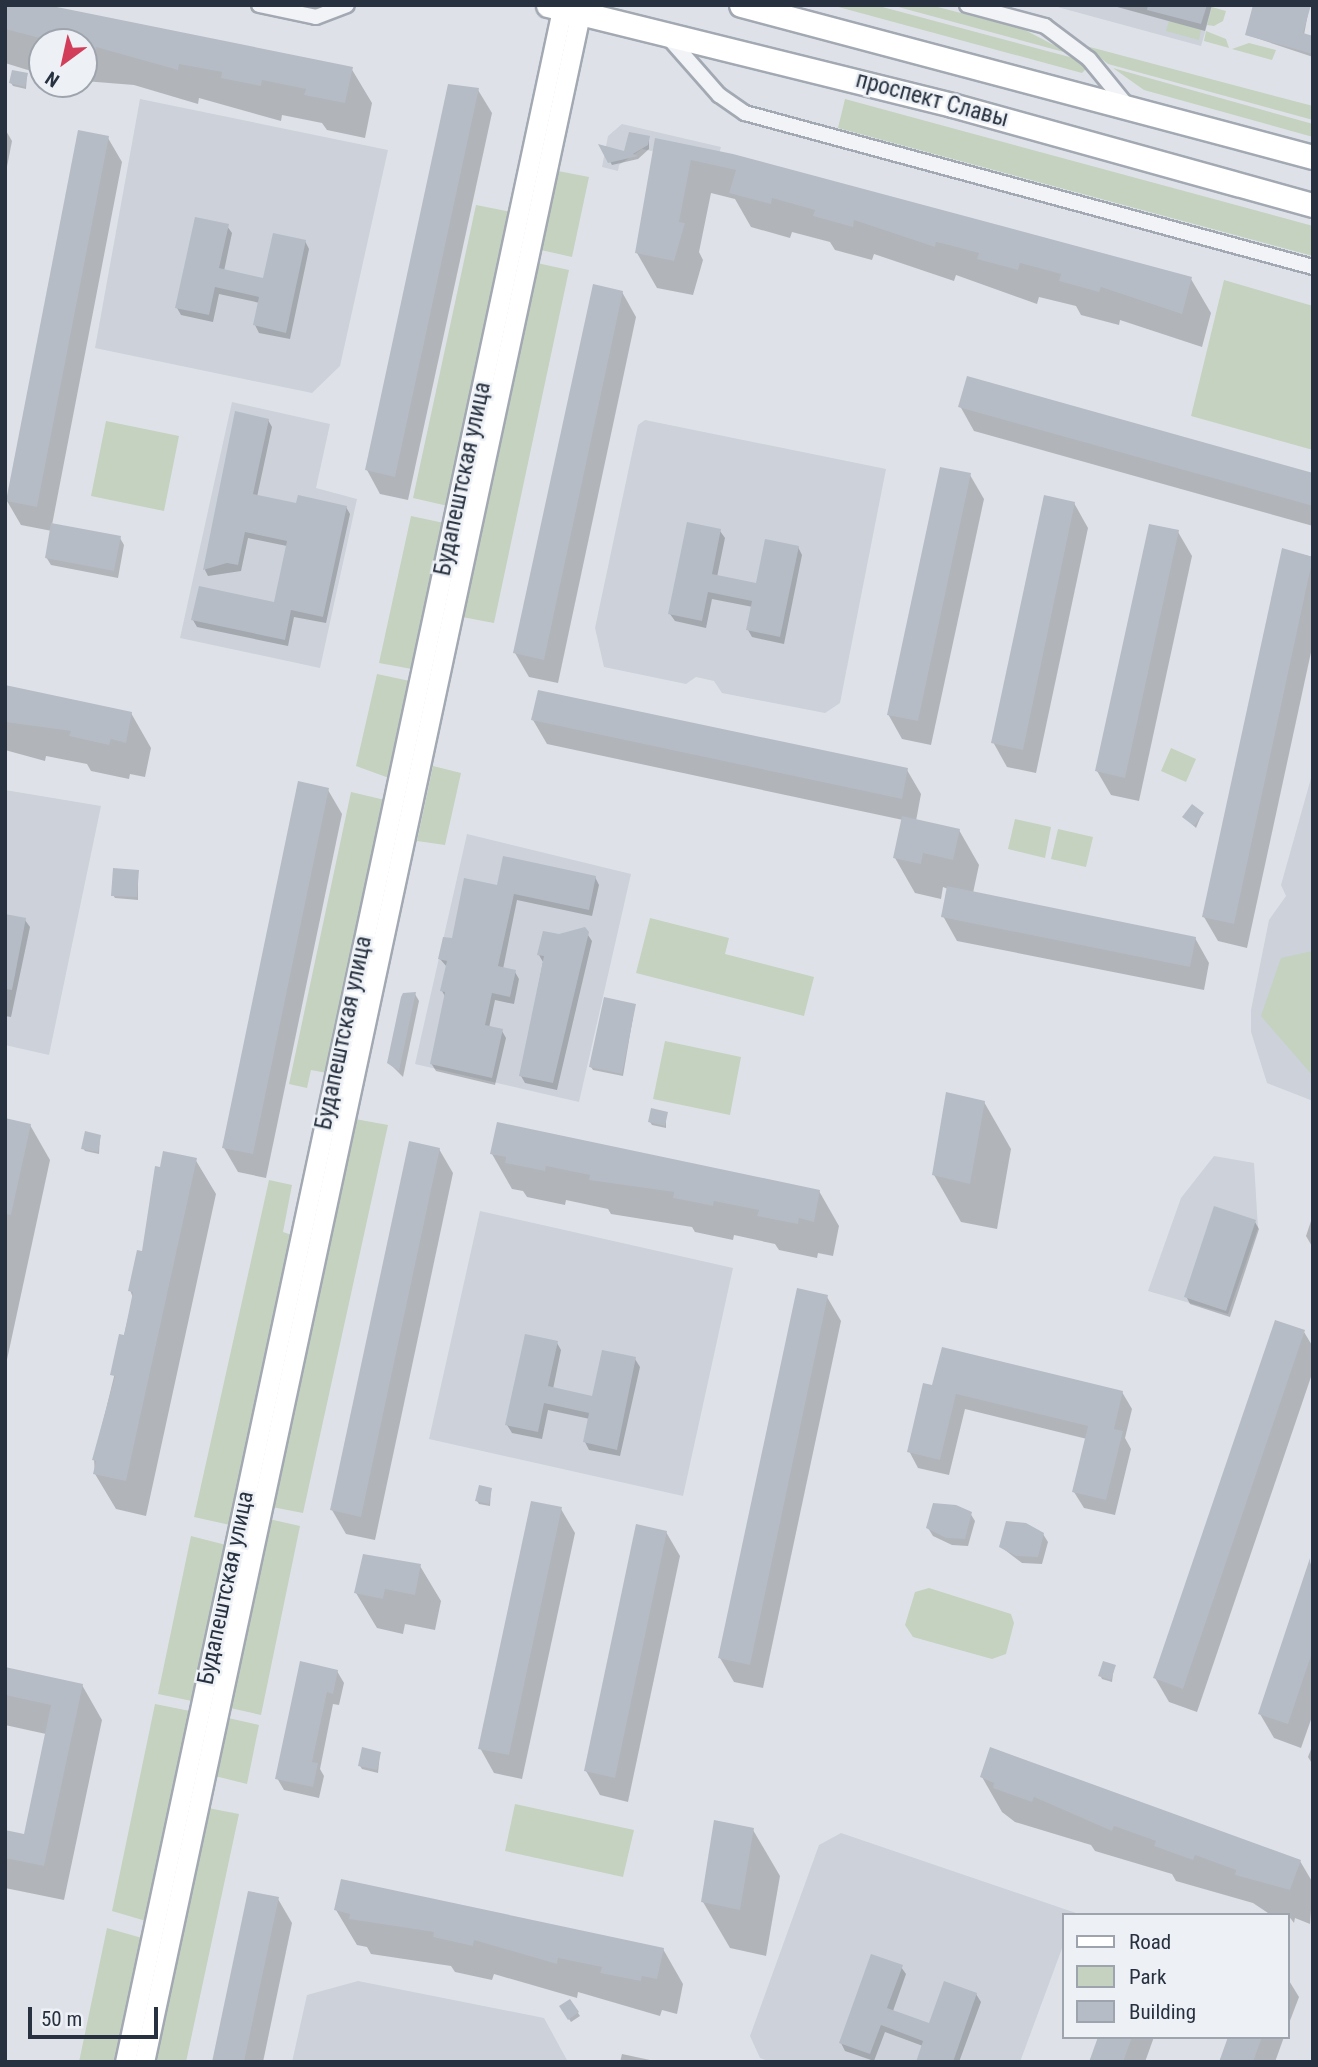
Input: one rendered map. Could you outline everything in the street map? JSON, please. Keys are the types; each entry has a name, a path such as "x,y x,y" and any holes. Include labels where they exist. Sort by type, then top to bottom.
{"main road":[{"name":"проспект Славы","path":"754,6 1125,103 1313,157"},
{"name":"проспект Славы","path":"567,7 952,105 1313,205"}],"street":[{"path":"259,5 316,17 347,5"},
{"path":"967,5 1045,26 1089,59 1125,103"},
{"name":"Будапештская улица","path":"125,2062 567,7"},
{"name":"Будапештская улица","path":"144,2062 567,7"},
{"path":"663,33 719,95 745,113 1313,267"}],"shaded area":[{"path":"1050,5 1213,5 1201,46"},
{"path":"140,99 388,150 340,366 312,393 95,348"},
{"path":"622,124 721,147 716,164 642,149 619,165 618,171 602,167 608,136"},
{"path":"232,402 330,424 316,488 357,499 320,668 180,638"},
{"path":"645,420 886,469 840,703 825,713 722,693 714,681 696,677 686,684 604,667 595,628 638,425"},
{"path":"1313,771 1313,1101 1267,1083 1251,1032 1251,1010 1269,920 1286,896 1281,885"},
{"path":"5,790 101,806 49,1055 5,1045"},
{"path":"467,834 631,874 579,1102 415,1064"},
{"path":"1214,1156 1254,1163 1258,1228 1228,1314 1148,1291 1181,1198"},
{"path":"480,1211 733,1268 683,1496 429,1439"},
{"path":"841,1833 1076,1913 1062,1913 1062,1948 1020,2062 771,2062 760,2058 750,2036 819,1845"},
{"path":"358,1981 544,2018 568,2062 292,2062 307,1995"}],"green space":[{"path":"831,5 875,5 1077,59 1086,69 1082,73"},
{"path":"891,5 930,5 1023,29 1071,54"},
{"path":"1212,7 1226,11 1223,21 1214,26 1207,25"},
{"path":"1169,21 1201,30 1199,40 1166,31"},
{"path":"1206,31 1226,39 1229,48 1204,41"},
{"path":"1249,43 1276,50 1272,60 1232,49"},
{"path":"1086,46 1313,106 1313,120 1108,64"},
{"path":"1113,68 1313,124 1313,137 1144,90"},
{"path":"845,99 1313,226 1313,256 838,128"},
{"path":"558,171 589,177 572,257 541,250"},
{"path":"476,205 511,212 448,506 413,498"},
{"path":"537,263 569,270 494,623 462,617"},
{"path":"1224,280 1313,306 1313,450 1191,416"},
{"path":"106,421 179,436 164,511 91,496"},
{"path":"411,516 444,523 412,669 379,663"},
{"path":"377,674 410,681 389,778 356,766"},
{"path":"1171,748 1196,759 1186,782 1161,771"},
{"path":"433,766 461,773 445,845 417,841"},
{"path":"351,792 385,800 327,1073 311,1070 307,1088 289,1084"},
{"path":"1015,819 1051,827 1045,858 1008,849"},
{"path":"1058,829 1093,837 1086,867 1051,859"},
{"path":"650,918 729,938 725,954 814,977 804,1016 636,973"},
{"path":"1313,951 1313,1076 1261,1016 1281,958"},
{"path":"665,1041 741,1057 730,1115 653,1099"},
{"path":"355,1119 388,1125 303,1513 272,1507"},
{"path":"269,1180 292,1185 283,1232 292,1235 230,1525 194,1517"},
{"path":"269,1519 300,1526 261,1715 230,1708"},
{"path":"191,1536 226,1545 192,1701 158,1694"},
{"path":"929,1588 1011,1614 1014,1623 1006,1654 992,1659 913,1637 905,1625 915,1592"},
{"path":"155,1704 190,1711 146,1921 112,1911"},
{"path":"228,1718 259,1725 247,1784 215,1776"},
{"path":"515,1804 634,1830 623,1877 505,1851"},
{"path":"208,1808 239,1814 186,2062 154,2062"},
{"path":"107,1928 142,1938 115,2062 79,2062"}],"building":[{"path":"5,5 47,5 353,67 345,103 304,95 306,89 262,80 261,86 221,78 222,72 179,64 178,70 98,48 98,28 28,28 28,35 5,29"},
{"path":"1148,5 1207,5 1201,24 1147,10"},
{"path":"1253,5 1311,5 1303,33 1313,36 1313,54 1245,35"},
{"path":"12,70 28,73 25,87 9,83"},
{"path":"448,84 479,88 395,477 365,470"},
{"path":"78,130 109,136 37,507 6,501"},
{"path":"629,132 650,136 648,145 633,154 638,156 608,163 598,144 624,151"},
{"path":"655,138 733,154 1192,277 1182,314 1101,287 1099,292 1059,281 1061,274 1020,263 1018,270 977,259 979,253 949,245 936,242 935,247 854,220 853,227 813,216 815,210 772,198 771,204 729,193 736,170 691,160 679,222 685,223 674,261 635,253"},
{"path":"195,217 229,224 219,268 263,278 273,233 306,240 286,333 253,325 259,297 215,287 209,315 175,308"},
{"path":"593,284 623,291 544,660 513,653"},
{"path":"967,376 1313,473 1313,506 958,407"},
{"path":"235,411 269,419 253,494 296,503 298,495 347,506 323,617 291,610 285,640 191,620 199,586 274,602 287,541 245,532 238,565 227,563 203,570"},
{"path":"940,467 971,473 918,721 887,715"},
{"path":"1044,495 1075,502 1023,750 991,743"},
{"path":"687,522 721,529 712,574 756,583 765,539 799,546 780,637 746,630 752,601 708,592 702,621 668,614"},
{"path":"51,523 121,536 114,571 45,558"},
{"path":"1149,524 1179,530 1125,778 1095,771"},
{"path":"1282,548 1313,557 1234,924 1202,917"},
{"path":"5,685 132,712 126,743 111,739 109,745 69,736 71,731 5,722"},
{"path":"538,690 908,768 902,799 531,720"},
{"path":"298,781 329,788 253,1154 222,1148"},
{"path":"1192,804 1204,813 1194,826 1182,817"},
{"path":"902,816 960,829 953,860 923,853 921,864 893,858"},
{"path":"503,856 596,876 589,910 514,894 498,966 516,970 510,997 492,993 485,1025 503,1029 492,1078 430,1064 445,992 440,991 447,961 438,959 443,937 452,938 464,878 497,885"},
{"path":"113,868 139,870 137,897 111,896"},
{"path":"947,886 1196,937 1190,967 941,917"},
{"path":"5,914 26,918 12,990 5,989"},
{"path":"585,927 589,932 553,1083 519,1076 544,956 537,955 543,931 559,934"},
{"path":"416,992 399,1071 387,1063 401,997 403,993"},
{"path":"604,997 636,1004 622,1074 589,1067"},
{"path":"946,1092 985,1101 970,1184 932,1175"},
{"path":"651,1108 668,1112 665,1126 648,1122"},
{"path":"5,1118 31,1124 11,1215 5,1214"},
{"path":"497,1122 820,1190 814,1222 799,1218 798,1224 757,1216 759,1210 714,1201 713,1206 673,1198 674,1192 589,1180 590,1175 546,1166 545,1171 505,1163 506,1157 490,1154"},
{"path":"85,1131 101,1135 98,1152 81,1149"},
{"path":"409,1141 440,1148 361,1517 330,1510"},
{"path":"163,1151 197,1158 126,1481 93,1474 96,1461 92,1460 115,1376 110,1375 119,1334 124,1335 133,1292 128,1291 137,1250 142,1251 155,1166 160,1167"},
{"path":"1214,1206 1256,1220 1226,1311 1184,1297"},
{"path":"797,1288 828,1295 750,1665 718,1658"},
{"path":"1275,1320 1305,1330 1183,1689 1153,1678"},
{"path":"525,1334 558,1341 548,1386 592,1396 602,1350 636,1357 617,1450 583,1442 589,1413 544,1403 538,1432 505,1425"},
{"path":"942,1347 1123,1391 1114,1429 1123,1431 1106,1500 1072,1492 1088,1426 956,1394 940,1460 907,1452 923,1383 932,1385"},
{"path":"479,1485 492,1488 489,1504 475,1501"},
{"path":"531,1501 562,1507 509,1755 478,1749"},
{"path":"933,1503 956,1505 972,1512 965,1539 946,1538 926,1528"},
{"path":"1006,1521 1026,1523 1044,1533 1038,1557 1016,1556 999,1547"},
{"path":"636,1524 667,1531 615,1778 584,1771"},
{"path":"363,1554 421,1564 415,1595 385,1589 383,1599 354,1593"},
{"path":"1310,1558 1313,1650 1288,1724 1258,1714"},
{"path":"300,1661 338,1670 333,1694 327,1692 312,1762 318,1763 313,1787 275,1779"},
{"path":"1103,1661 1116,1665 1111,1680 1098,1676"},
{"path":"5,1667 83,1684 44,1866 5,1858 5,1830 24,1834 51,1705 5,1695"},
{"path":"362,1747 381,1752 377,1770 358,1766"},
{"path":"990,1747 1301,1860 1290,1890 1235,1875 1236,1870 1195,1855 1193,1860 1154,1846 1156,1841 1114,1826 1112,1831 1034,1797 1032,1802 993,1788 994,1783 980,1777"},
{"path":"714,1820 754,1828 740,1910 701,1902"},
{"path":"341,1879 664,1948 657,1979 642,1976 641,1981 600,1973 602,1967 558,1958 557,1964 474,1940 473,1946 433,1937 434,1932 349,1919 350,1914 334,1910"},
{"path":"248,1891 279,1897 244,2062 212,2062"},
{"path":"871,1954 903,1965 887,2008 929,2023 944,1981 977,1993 953,2062 916,2062 923,2041 881,2025 870,2054 839,2043"},
{"path":"570,1999 579,2012 568,2020 559,2006"},
{"path":"1097,2039 1131,2039 1123,2062 1089,2062"},
{"path":"1227,2039 1261,2039 1253,2062 1219,2062"}]}
